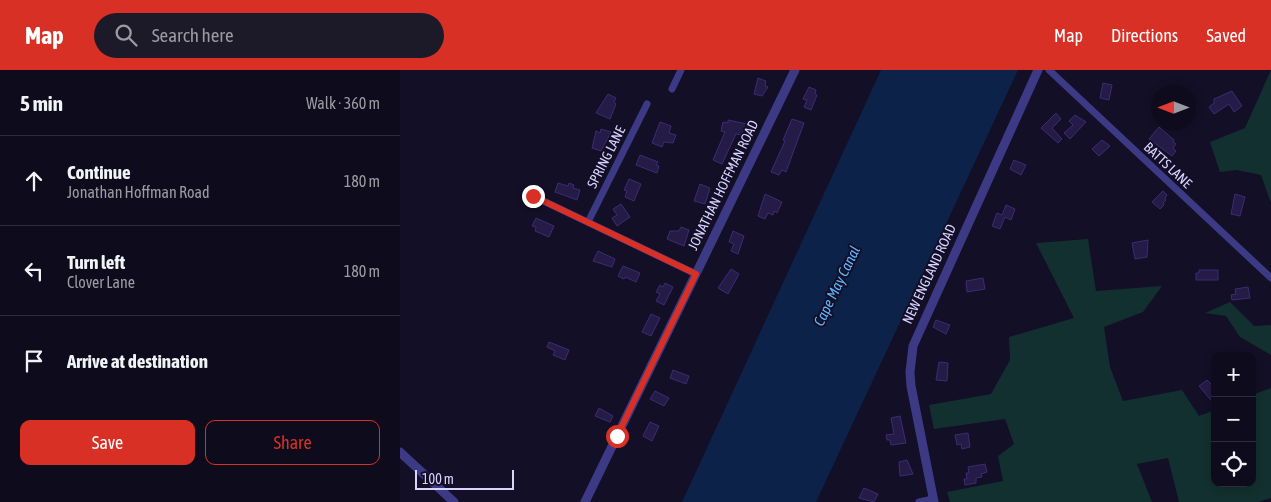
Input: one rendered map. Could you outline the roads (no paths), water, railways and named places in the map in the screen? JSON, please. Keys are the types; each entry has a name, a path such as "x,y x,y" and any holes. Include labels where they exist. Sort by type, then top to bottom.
{"street":[{"path":"672,89 681,70"},
{"name":"JONATHAN HOFFMAN ROAD","path":"585,502 795,70"},
{"name":"NEW ENGLAND ROAD","path":"934,500 911,386 910,372 913,346 1038,70"},
{"name":"BATTS LANE","path":"1048,70 1271,278"},
{"name":"SPRING LANE","path":"588,222 647,104"},
{"path":"533,196 696,274"},
{"path":"400,452 454,502"},
{"path":"919,502 934,500"}],"water":[{"name":"Cape May Canal","path":"881,70 1018,70 816,502 682,502"}]}
